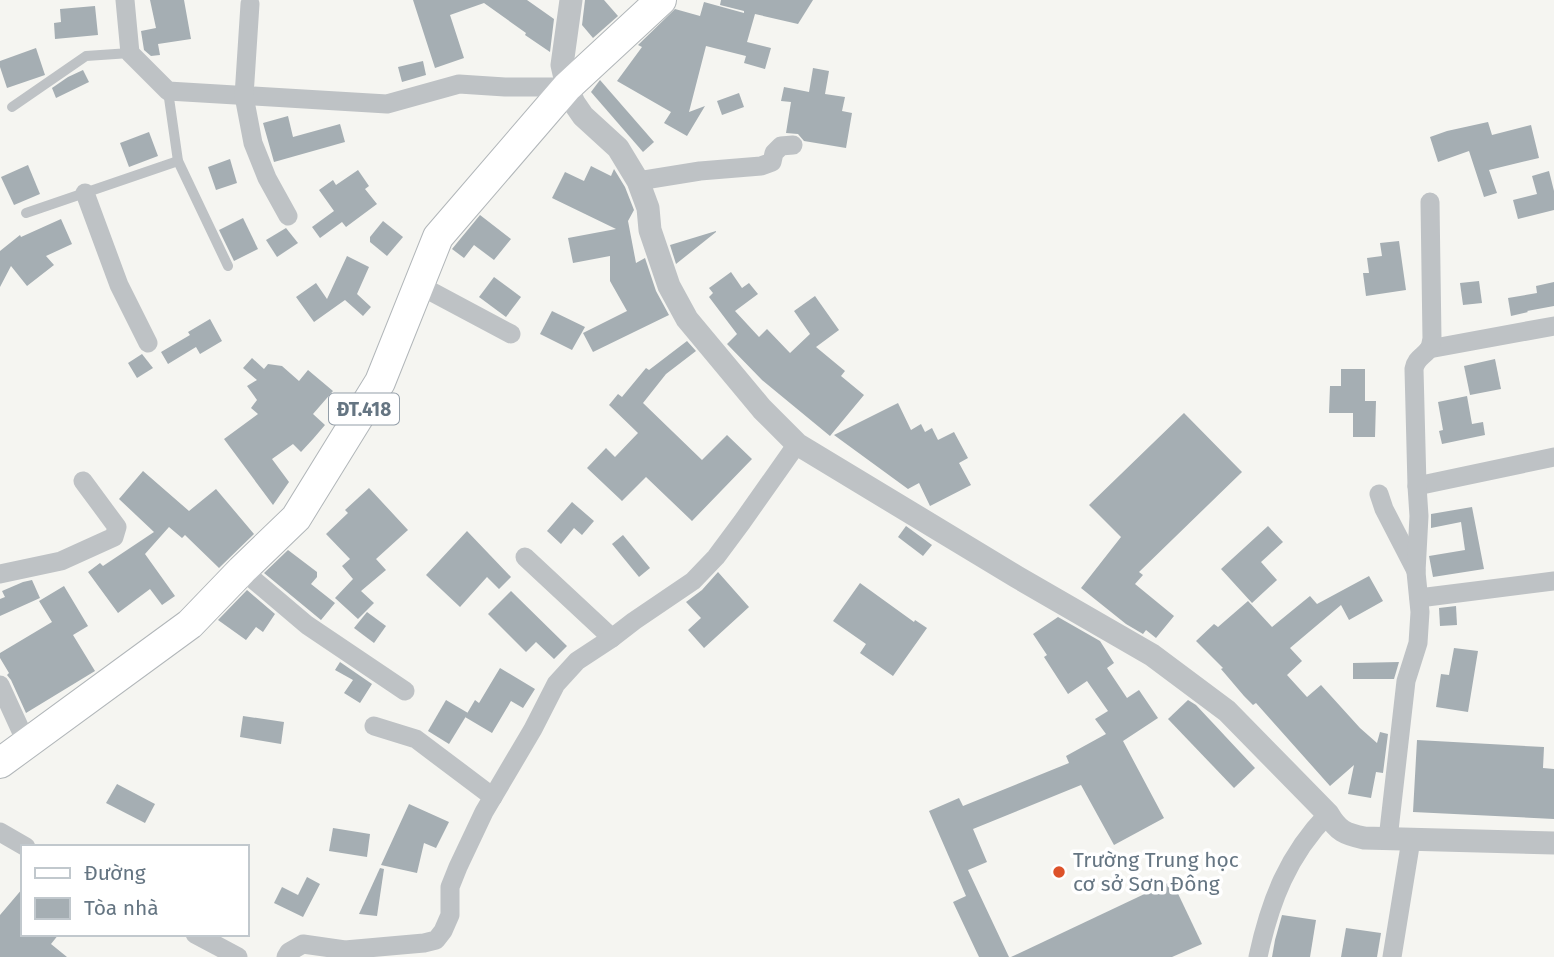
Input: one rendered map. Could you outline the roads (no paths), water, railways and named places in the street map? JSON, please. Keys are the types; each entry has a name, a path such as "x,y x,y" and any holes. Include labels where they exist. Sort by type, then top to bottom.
{"main road":[{"name":"ĐT.418","path":"0,763 190,624 296,518 380,382 438,237 567,87 662,0"}],"street":[{"path":"125,0 130,53 168,91 387,104 459,84 567,87"},
{"path":"571,0 562,65 574,103 583,116 618,148 638,181 648,208 650,230 669,286 687,319 762,409 797,444 1017,578 1152,655 1227,711 1328,814 1336,827 1350,835 1364,838 1554,844"},
{"path":"250,4 244,96 253,143 267,178 288,216"},
{"path":"638,181 700,171 761,166 772,162 774,153 781,146 793,145"},
{"path":"85,192 118,285 148,343"},
{"path":"1429,349 1432,339 1430,202"},
{"path":"419,285 510,334"},
{"path":"1388,839 1406,681 1418,643 1420,612 1416,572 1419,516 1415,362 1429,349 1554,326"},
{"path":"286,957 289,952 303,944 345,950 436,940 450,915 450,887 458,867 493,797 556,684 577,661 693,581 729,540 797,444"},
{"path":"1417,486 1554,457"},
{"path":"0,574 61,561 114,537 117,527 83,481"},
{"path":"1379,494 1416,572"},
{"path":"525,557 612,638"},
{"path":"242,570 307,625 405,691"},
{"path":"1419,598 1554,580"},
{"path":"0,685 27,744"},
{"path":"374,726 416,739 493,797"},
{"path":"1258,957 1275,897 1287,868 1313,830 1328,814"},
{"path":"0,832 23,845"},
{"path":"1392,957 1411,840"},
{"path":"199,936 238,957"}],"lane":[{"path":"12,107 86,56 130,53"},
{"path":"168,91 177,161 228,266"},
{"path":"26,213 177,161"}],"place":[{"name":"Trường Trung học cơ sở Sơn Đông","path":"1059,872"}]}
